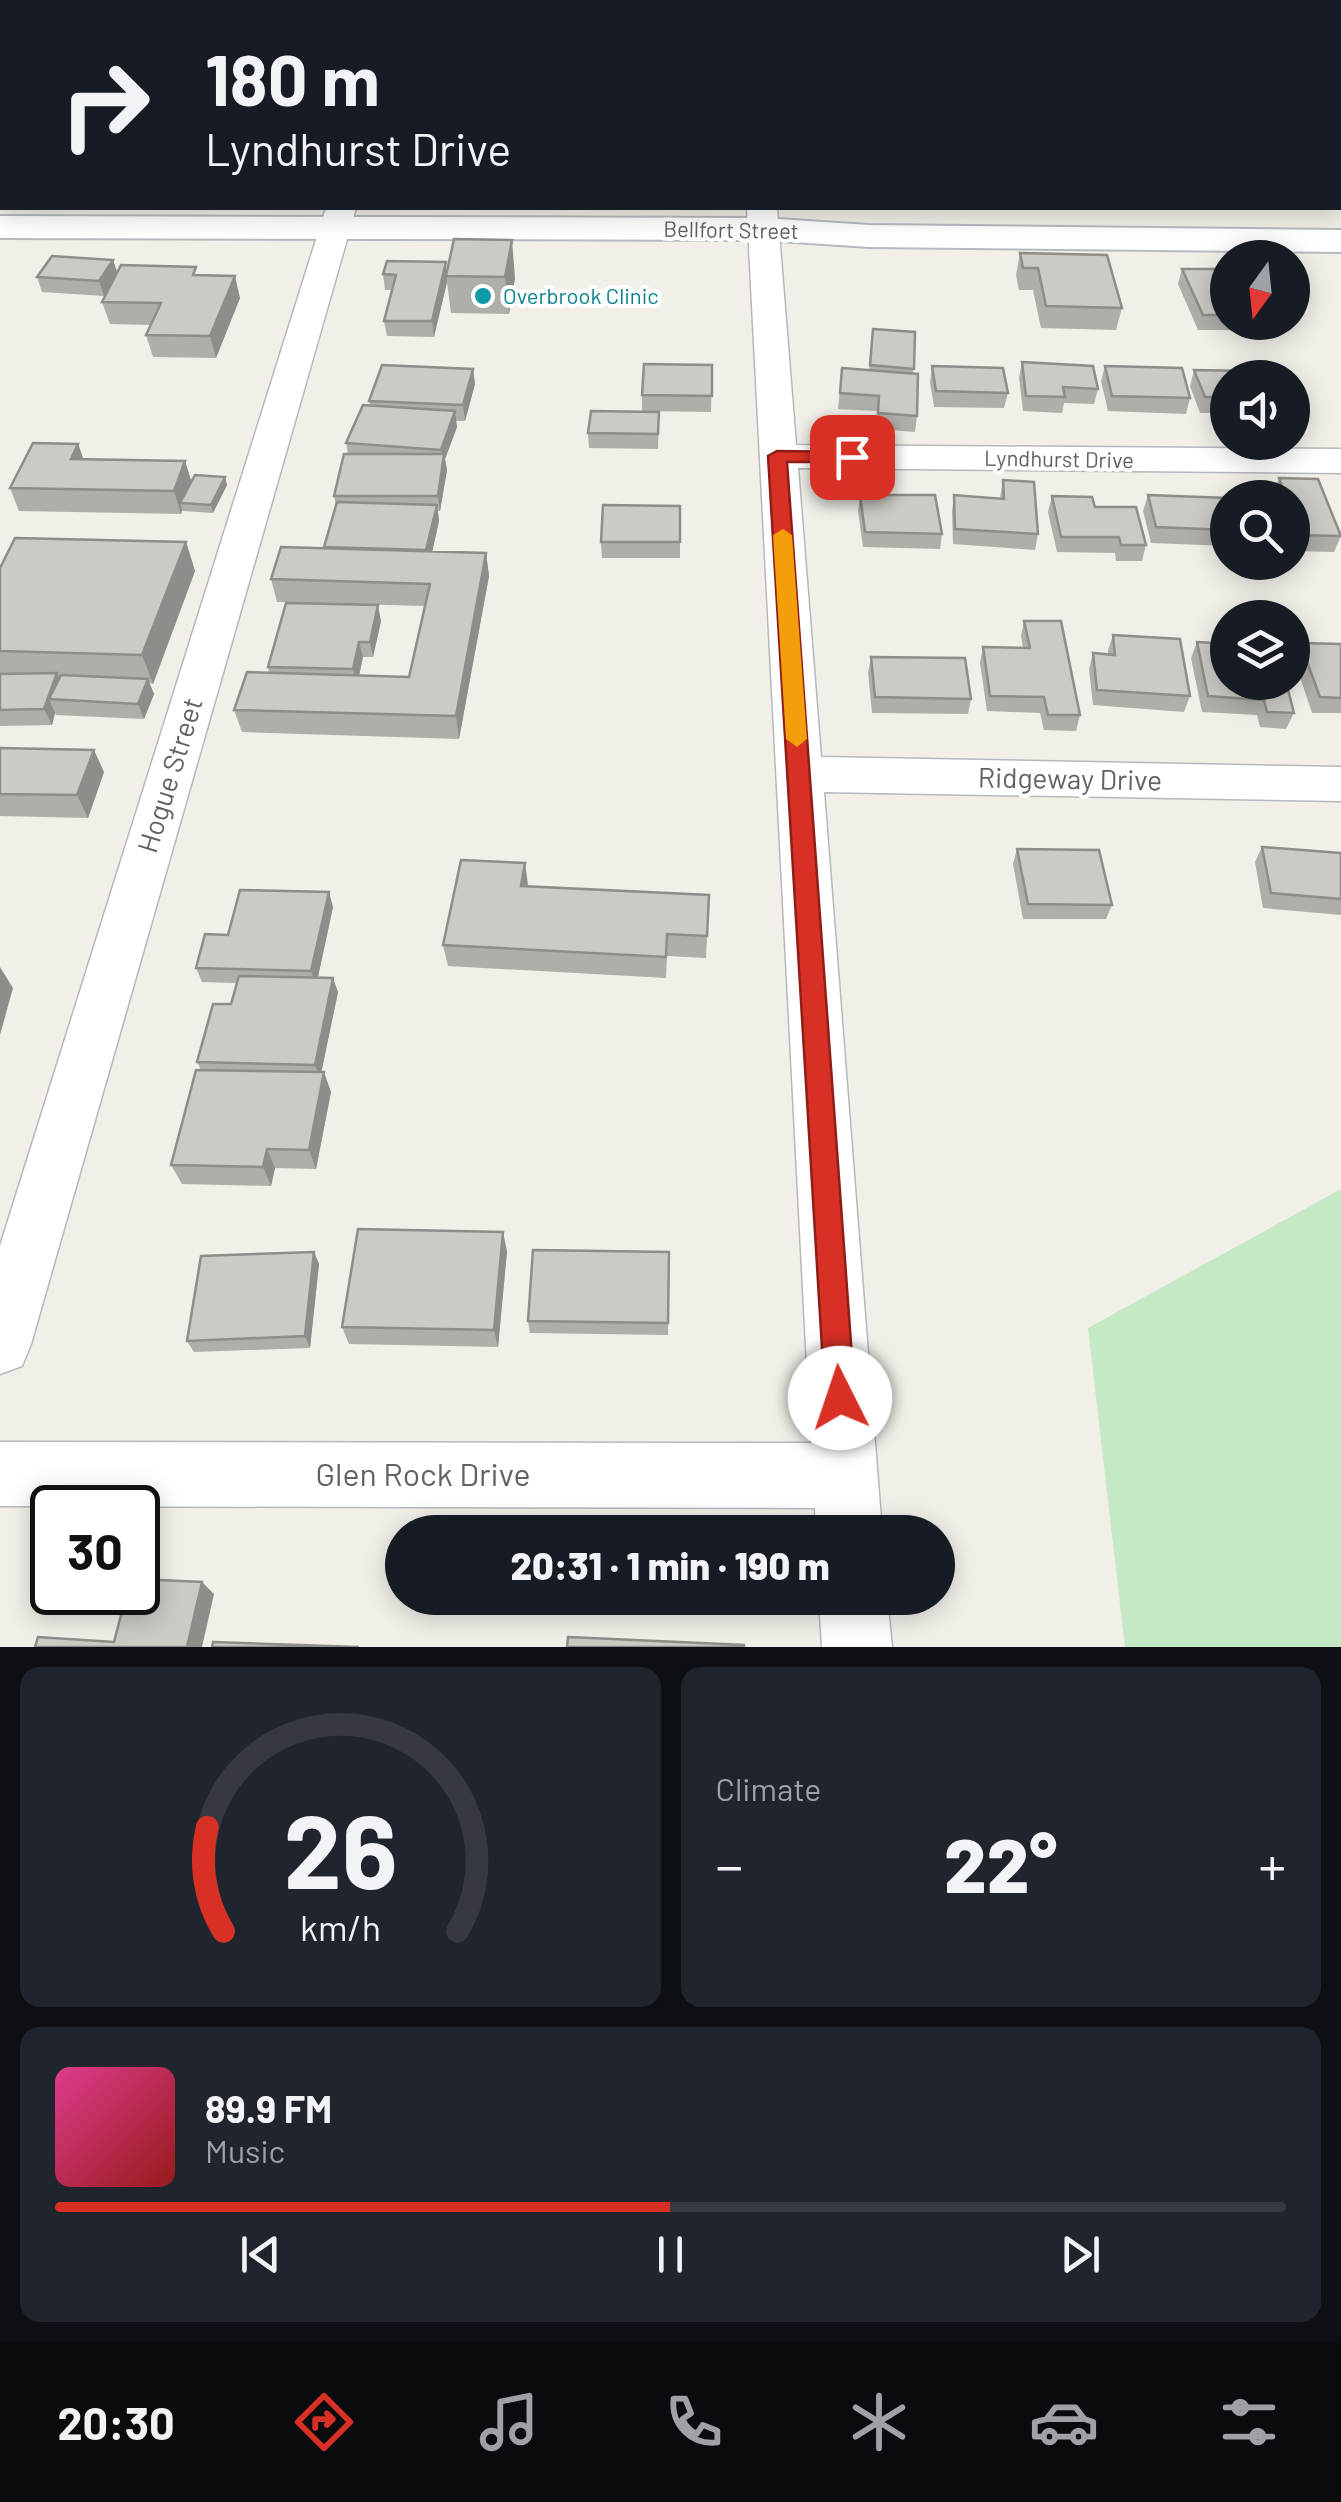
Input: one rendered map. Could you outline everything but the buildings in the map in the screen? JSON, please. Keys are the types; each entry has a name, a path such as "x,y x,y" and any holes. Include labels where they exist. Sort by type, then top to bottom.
{"main road":[{"name":"Bellfort Street","path":"0,227 338,217 762,218 868,236 1341,240"}],"street":[{"name":"Hogue Street","path":"0,1344 338,217"},
{"path":"762,218 847,1504"},
{"name":"Lyndhurst Drive","path":"777,456 1341,461"},
{"name":"Ridgeway Drive","path":"799,774 1341,784"},
{"name":"Glen Rock Drive","path":"0,1474 847,1504"},
{"path":"854,1615 856,1647"}],"green space":[{"path":"1341,1189 1341,1647 1125,1647 1088,1328"}],"slow traffic":[{"path":"783,535 797,739"}],"place":[{"name":"Overbrook Clinic","path":"483,296"}],"route":[{"path":"840,1398 777,456 852,457"}]}
